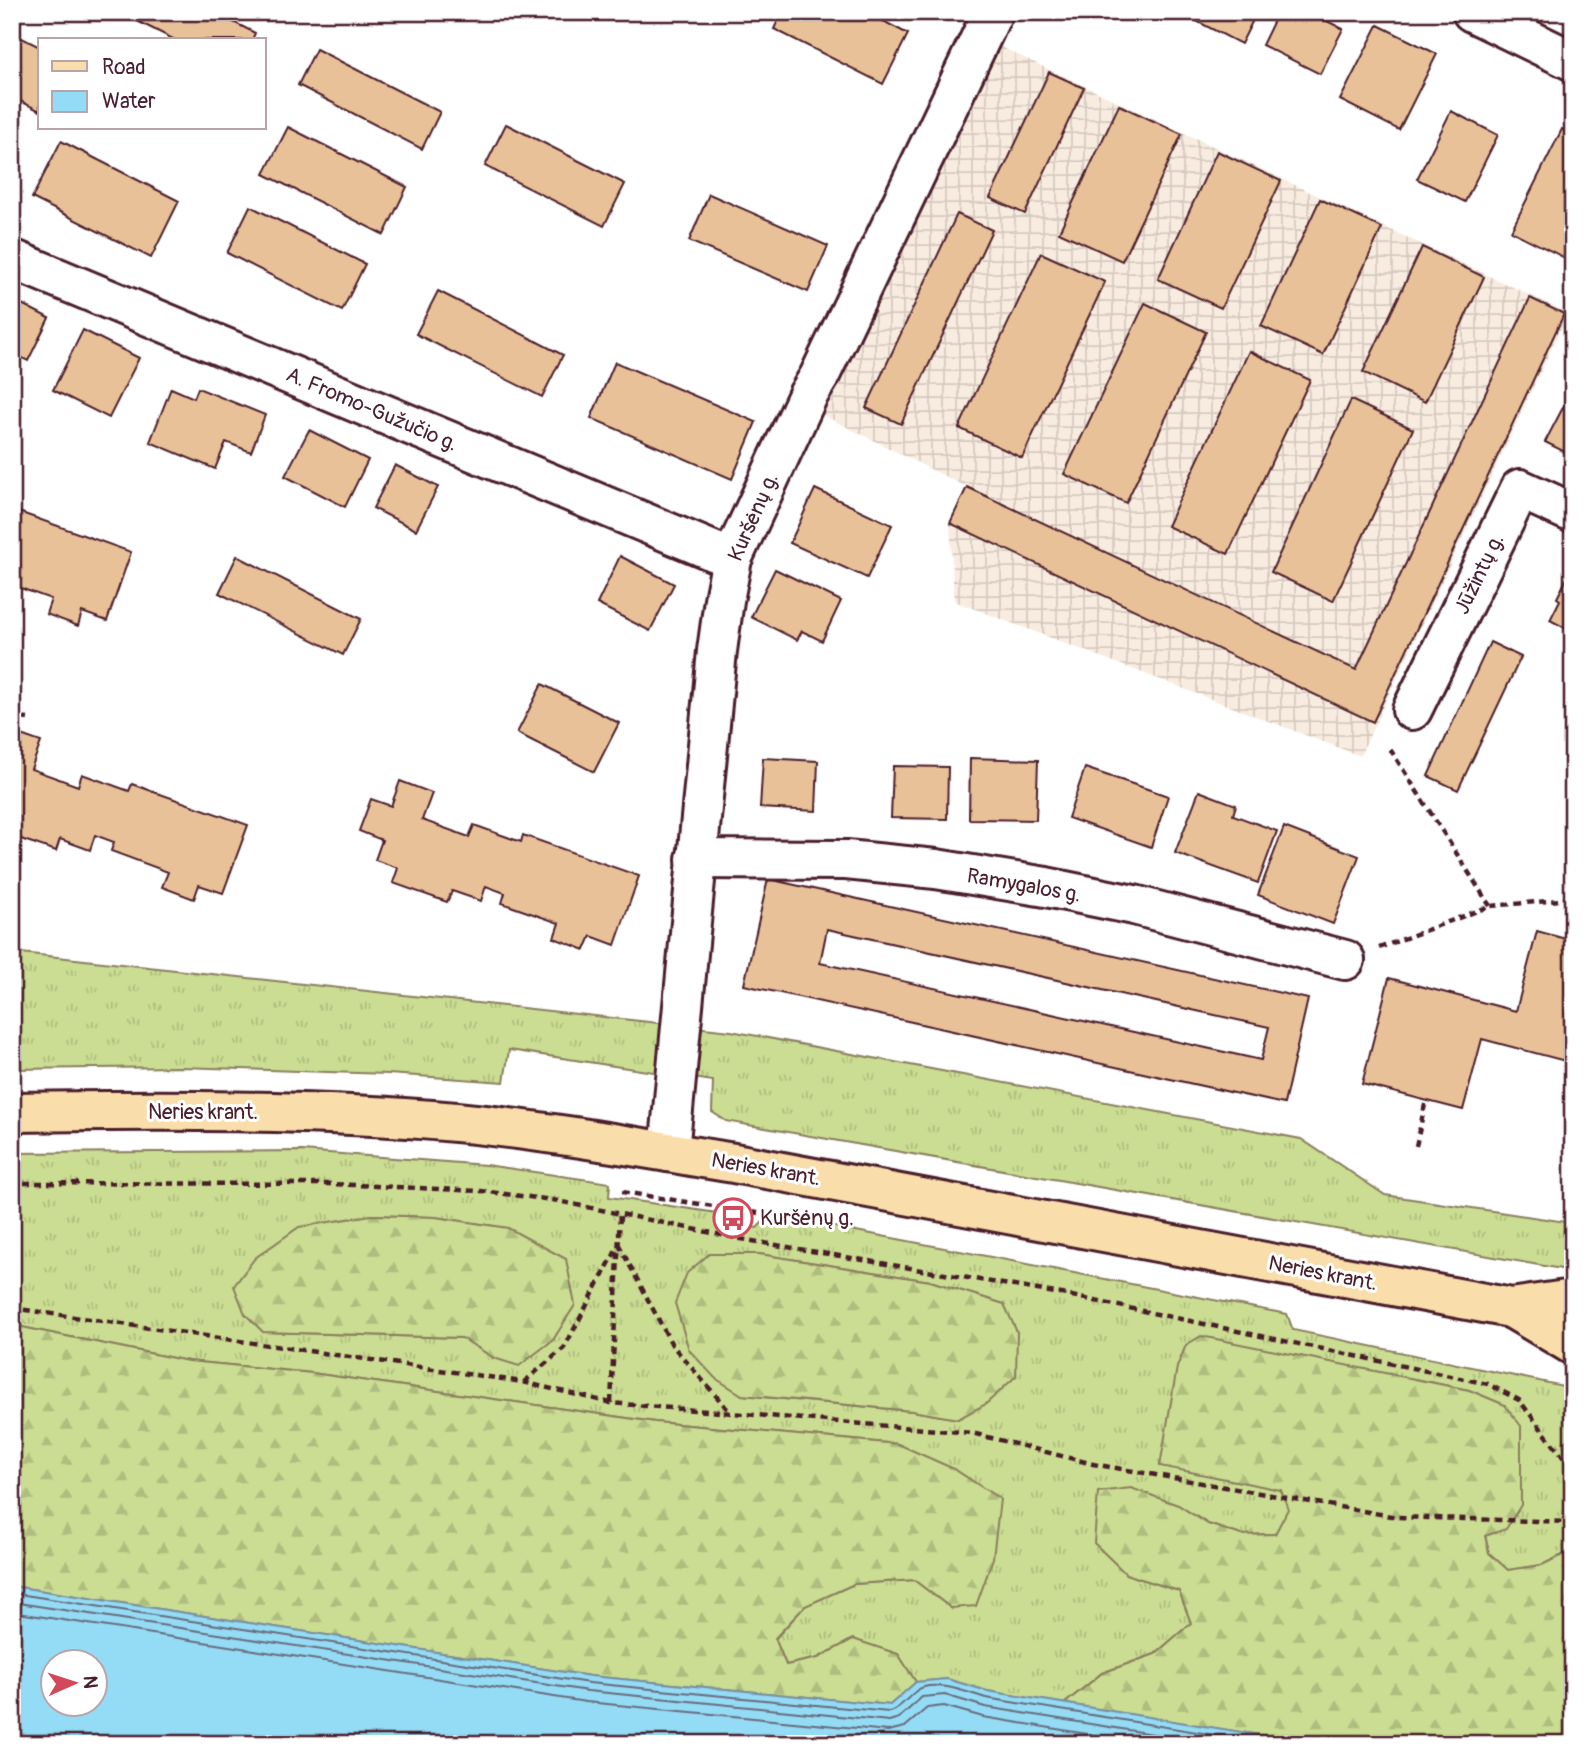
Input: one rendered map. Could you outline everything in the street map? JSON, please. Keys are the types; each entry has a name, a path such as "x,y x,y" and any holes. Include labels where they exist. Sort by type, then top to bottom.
{"main road":[{"name":"Neries krant.","path":"12,1112 294,1112 443,1121 552,1134 669,1152 1511,1308 1573,1299"},
{"name":"Neries krant.","path":"1511,1308 1573,1345"}],"street":[{"name":"Kuršėnų g.","path":"669,1152 717,652 732,559 993,12"},
{"path":"1472,12 1573,61"},
{"name":"A. Fromo-Gužučio g.","path":"12,259 732,559"},
{"name":"Jūžintų g.","path":"1412,710 1520,489 1573,513"},
{"name":"Ramygalos g.","path":"696,859 846,860 936,869 1122,902 1345,960"}],"path":[{"path":"12,717 28,719"},
{"path":"1390,749 1490,906"},
{"path":"1345,960 1490,906 1573,899"},
{"path":"1416,1146 1426,1100"},
{"path":"12,1183 333,1184 481,1191 553,1200 741,1239 1067,1294 1488,1384 1519,1400 1573,1470"},
{"path":"622,1192 758,1213"},
{"path":"611,1403 620,1214"},
{"path":"523,1382 564,1349 620,1244"},
{"path":"620,1244 672,1345 730,1412"},
{"path":"12,1308 523,1382 611,1403 972,1433 1093,1464 1397,1517 1573,1522"}],"shaded area":[{"path":"999,46 1568,313 1360,756 954,601 950,523 966,487 821,414"}],"green space":[{"path":"12,952 731,1031 1301,1139 1385,1195 1573,1223 1573,1271 726,1121 712,1112 713,1081 509,1050 504,1082 388,1074 181,1067 12,1069"},
{"path":"302,1151 486,1165 610,1183 609,1197 717,1213 720,1220 757,1228 767,1218 787,1216 1287,1314 1293,1330 1573,1388 1573,1550 1542,1565 1508,1570 1489,1553 1485,1535 1505,1405 1469,1390 1201,1337 1160,1465 1281,1490 1289,1509 1275,1534 1241,1535 1208,1524 1178,1505 1126,1574 1179,1591 1191,1623 1155,1654 1102,1673 1064,1704 987,1691 947,1679 916,1682 898,1654 853,1639 818,1658 786,1665 775,1639 805,1606 854,1584 914,1580 951,1608 898,1444 655,1422 312,1373 188,1361 12,1325 12,1153","holes":["371,1215 435,1217 508,1228 494,1358 462,1338 264,1332","759,1254 930,1281 1004,1304 958,1419 912,1411 742,1395"]},
{"path":"371,1215 435,1217 508,1228 566,1259 575,1305 553,1340 519,1366 494,1358 462,1338 263,1332 245,1314 234,1286 255,1258 299,1227"},
{"path":"709,1254 759,1254 930,1281 1004,1304 1017,1332 1016,1376 986,1404 958,1419 912,1411 742,1395 715,1378 689,1350 675,1303 687,1273"},
{"path":"12,1325 188,1361 312,1373 655,1422 898,1444 954,1469 1000,1499 993,1558 976,1606 951,1608 914,1580 854,1584 805,1606 775,1638 786,1665 818,1658 853,1639 898,1654 916,1682 890,1705 590,1676 12,1586"},
{"path":"1201,1336 1469,1390 1505,1405 1521,1426 1521,1505 1506,1529 1485,1536 1489,1553 1508,1570 1542,1565 1573,1550 1573,1744 1316,1744 1064,1704 1102,1673 1155,1654 1191,1623 1179,1591 1126,1574 1094,1543 1098,1492 1131,1488 1178,1505 1208,1524 1241,1535 1275,1534 1288,1509 1281,1490 1160,1466 1177,1367 1186,1345"}],"water":[{"path":"12,1586 590,1676 890,1705 916,1682 947,1679 987,1691 1316,1744 12,1744"}],"building":[{"path":"119,12 214,12 255,33 253,38 171,38"},
{"path":"782,12 866,12 908,34 883,84 774,29"},
{"path":"1179,12 1257,12 1241,44"},
{"path":"1278,12 1309,12 1343,29 1320,74 1262,45"},
{"path":"1378,25 1437,54 1399,130 1340,100"},
{"path":"12,33 38,46 38,110 12,97"},
{"path":"316,49 440,112 422,149 298,85"},
{"path":"1049,72 1084,88 1025,214 990,198"},
{"path":"1119,105 1182,134 1122,261 1059,232"},
{"path":"1451,111 1498,135 1465,202 1417,179"},
{"path":"506,124 625,184 604,226 485,166"},
{"path":"288,127 407,187 384,235 264,174"},
{"path":"1562,129 1573,135 1573,262 1511,231"},
{"path":"61,141 179,201 151,258 32,198"},
{"path":"1217,151 1281,181 1221,308 1158,279"},
{"path":"709,194 828,246 808,292 689,241"},
{"path":"1320,199 1382,228 1323,355 1261,326"},
{"path":"250,206 365,264 342,311 227,253"},
{"path":"957,214 992,230 901,424 866,408"},
{"path":"1422,247 1484,277 1425,402 1363,372"},
{"path":"1041,253 1105,282 1022,458 959,428"},
{"path":"438,291 563,355 542,397 416,334"},
{"path":"1530,298 1564,314 1373,722 950,523 967,487 1356,670"},
{"path":"12,299 49,318 28,361 12,353"},
{"path":"1145,303 1206,332 1126,503 1064,474"},
{"path":"83,330 139,358 109,418 53,390"},
{"path":"1249,351 1310,380 1228,554 1167,526"},
{"path":"615,362 756,422 732,479 591,418"},
{"path":"171,388 194,398 198,388 265,415 251,452 226,442 215,469 150,442"},
{"path":"1570,394 1573,395 1573,456 1545,442"},
{"path":"1351,400 1413,429 1333,601 1271,572"},
{"path":"309,430 368,460 345,507 285,476"},
{"path":"395,465 438,487 416,530 373,508"},
{"path":"815,489 892,525 867,578 790,543"},
{"path":"16,511 131,552 107,621 82,612 78,626 46,614 51,599 12,585 12,517"},
{"path":"237,556 361,619 343,655 219,593"},
{"path":"620,556 674,584 650,631 597,604"},
{"path":"1573,566 1573,632 1550,620 1560,600 1557,598"},
{"path":"775,569 841,601 822,641 802,631 797,640 751,617"},
{"path":"1490,642 1521,657 1458,790 1428,776"},
{"path":"542,684 619,723 594,772 517,733"},
{"path":"12,732 41,742 31,769 78,786 82,774 129,791 132,784 248,825 223,893 199,885 194,899 162,887 168,872 111,851 114,842 95,835 90,850 60,839 56,851 12,836"},
{"path":"763,758 818,761 816,811 760,808"},
{"path":"970,758 1038,760 1036,820 969,819"},
{"path":"893,766 948,767 947,819 891,818"},
{"path":"1085,768 1168,796 1151,847 1068,818"},
{"path":"400,781 432,793 422,820 469,837 474,825 521,842 523,835 639,876 615,945 591,936 585,950 554,938 559,923 502,903 505,893 486,886 481,901 452,891 447,902 393,883 398,868 375,860 382,840 359,831 371,799 391,806"},
{"path":"1199,791 1236,805 1233,815 1277,831 1258,883 1175,853"},
{"path":"1284,827 1359,856 1333,924 1258,895"},
{"path":"768,879 1308,999 1284,1104 744,985","holes":["827,929 1269,1027 1261,1060 820,963"]},
{"path":"1537,931 1573,941 1573,1063 1482,1039 1463,1110 1362,1084 1389,978 1516,1011"}],"place":[{"name":"Kuršėnų g.","path":"733,1218"}]}
